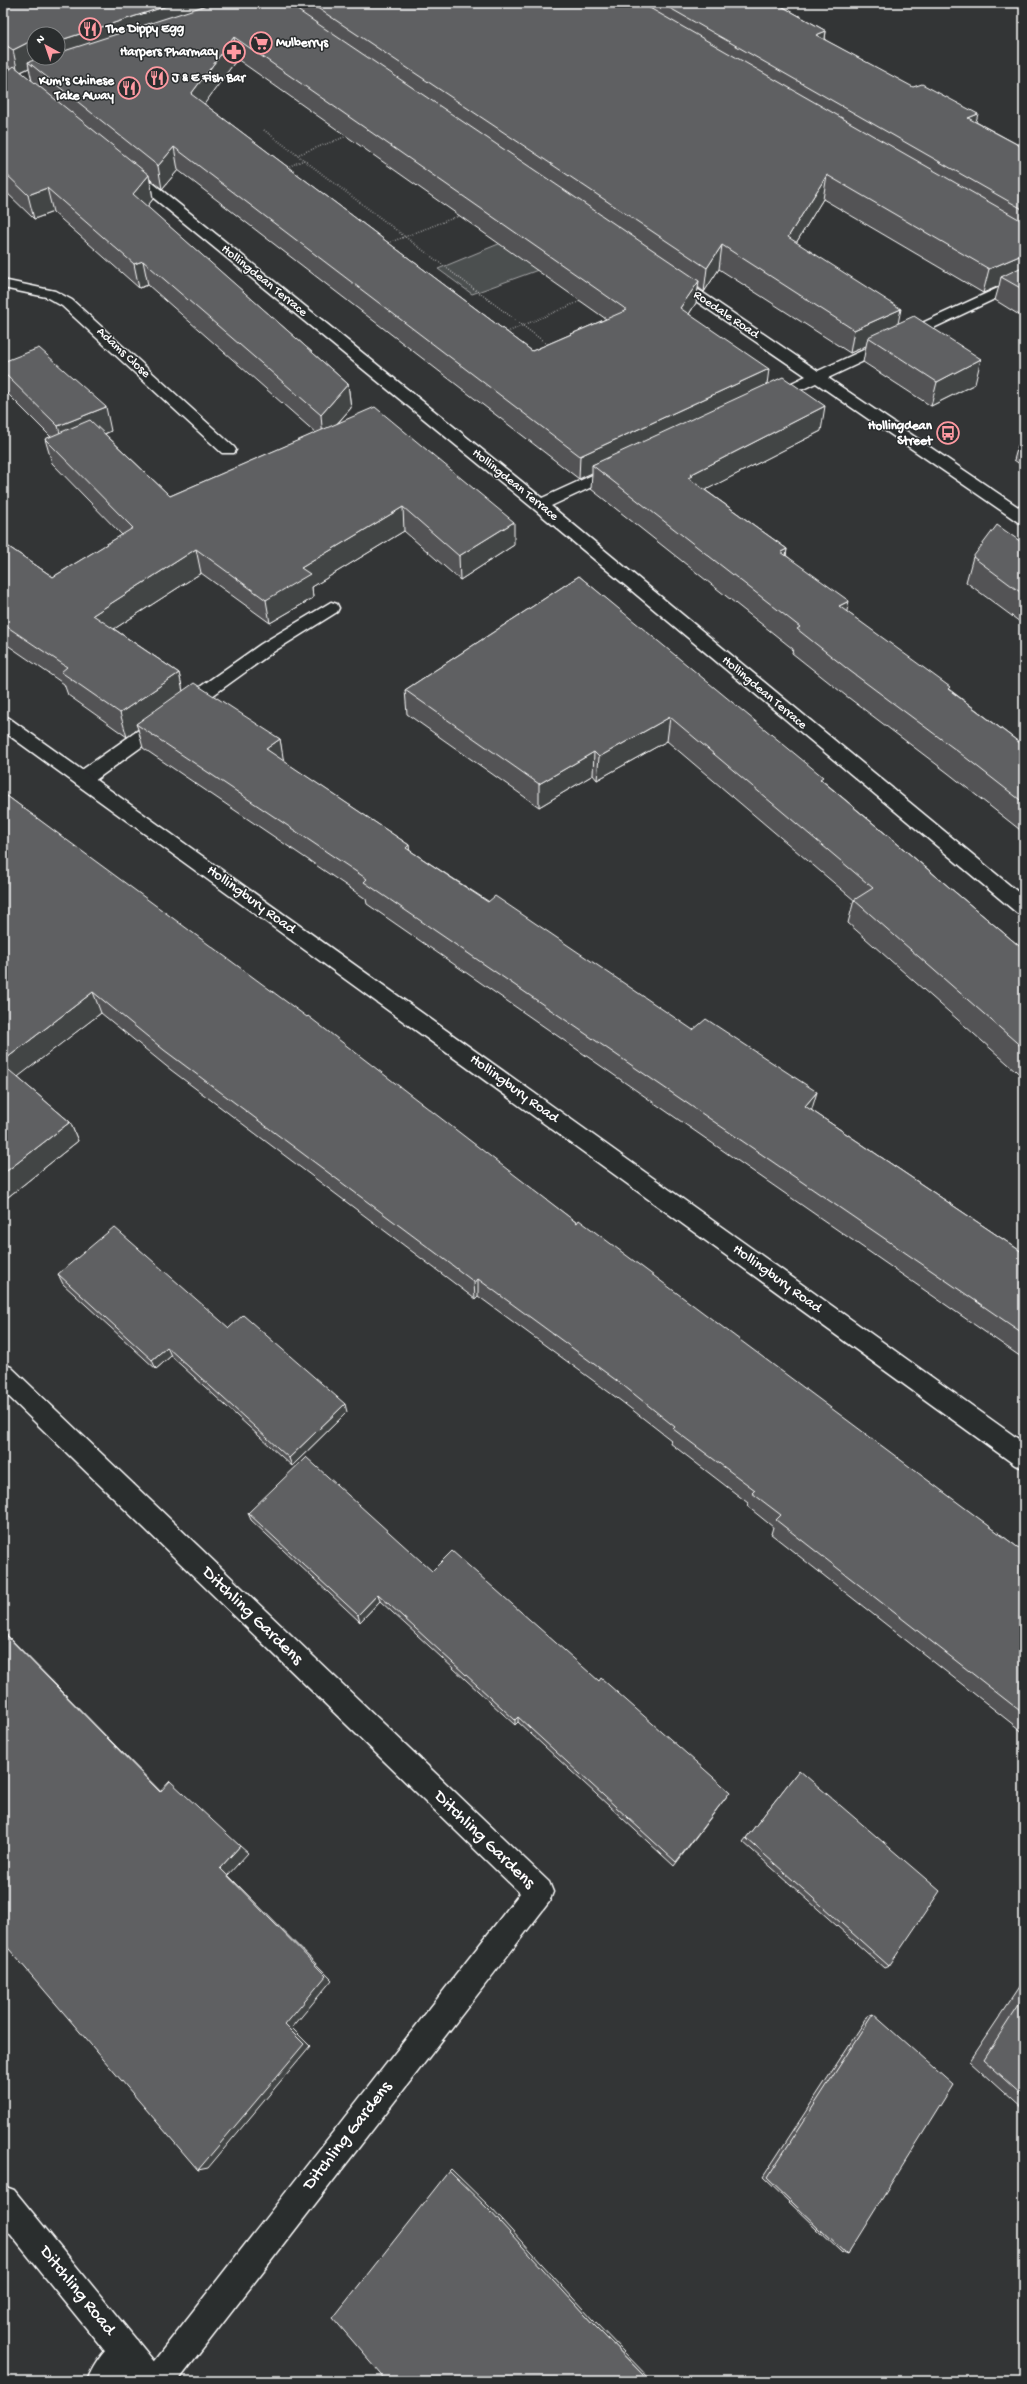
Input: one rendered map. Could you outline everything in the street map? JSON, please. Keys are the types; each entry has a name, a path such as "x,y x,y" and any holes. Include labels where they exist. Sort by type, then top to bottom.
{"street":[{"path":"3,68 44,101"},
{"name":"Hollingdean Terrace","path":"116,160 540,505 1024,908"},
{"name":"Roedale Road","path":"664,273 1024,518"},
{"path":"754,406 1024,280"},
{"name":"Adams Close","path":"3,284 50,294 67,303 228,450"},
{"path":"540,505 634,462"},
{"path":"83,778 267,648 331,608"},
{"name":"Hollingbury Road","path":"3,722 83,778 1024,1457"},
{"name":"Ditchling Gardens","path":"3,1376 539,1892 158,2381"},
{"name":"Ditchling Road","path":"3,2201 150,2381"},
{"path":"102,2381 126,2351"}],"path":[{"path":"264,130 554,349"},
{"path":"296,155 356,133"},
{"path":"282,168 304,160"},
{"path":"383,245 463,214"},
{"path":"501,334 587,299"}],"shaded area":[{"path":"501,243 538,270 472,294 438,269"}],"building":[{"path":"3,3 176,3 66,38 66,26 26,26 26,44 13,50 3,43"},
{"path":"213,3 287,3 699,281 680,308 769,369 580,456 174,147 158,166 33,66 66,66 66,50","holes":["234,37 627,310 532,351 191,94"]},
{"path":"310,3 641,3 1024,222 1024,254 989,269 827,175 788,237 901,309 854,330 722,245 707,268"},
{"path":"661,3 776,3 826,31 816,35 913,87 922,84 978,114 968,118 1024,148 1024,210"},
{"path":"14,66 149,175 133,194 348,384 321,415 143,261 134,264 47,188 28,195 3,171 3,75"},
{"path":"1024,266 1024,290 1001,277"},
{"path":"914,316 981,359 937,382 868,337"},
{"path":"39,348 106,407 58,426 3,372 3,362"},
{"path":"783,377 825,406 690,475 692,476 688,478 787,549 781,552 849,601 839,606 950,687 948,689 1024,746 1024,803 850,671 797,629 800,627 592,465"},
{"path":"375,407 514,522 459,556 403,507 301,568 310,574 266,600 196,549 93,615 179,673 120,713 61,672 67,667 3,624 3,543 53,577 133,528 45,439 90,420 170,496"},
{"path":"997,525 1024,544 1024,595 973,557"},
{"path":"579,576 823,777 820,779 1024,950 1024,1049 854,900 873,888 670,717 599,757 594,752 539,784 405,690"},
{"path":"194,683 280,739 266,749 409,845 406,848 488,902 495,896 693,1030 706,1019 817,1092 805,1106 1022,1252 1024,1249 1024,1334 364,882 367,879 136,724"},
{"path":"3,793 307,1017 308,1016 577,1223 579,1220 1024,1552 1024,1714 776,1520 781,1515 752,1493 755,1490 673,1429 675,1427 624,1386 478,1279 474,1282 164,1050 93,992 3,1061"},
{"path":"3,1065 70,1122 3,1174"},
{"path":"114,1227 229,1328 243,1315 345,1404 289,1458 167,1347 152,1360 58,1274"},
{"path":"306,1457 432,1571 452,1551 599,1681 601,1678 730,1792 676,1862 518,1717 515,1720 378,1594 358,1615 248,1513"},
{"path":"3,1632 160,1792 170,1781 240,1846 220,1868 326,1976 285,2025 304,2044 198,2170 3,1942"},
{"path":"799,1770 940,1891 889,1966 746,1838"},
{"path":"1024,1997 1024,2097 983,2060"},
{"path":"873,2014 953,2085 847,2255 767,2178"},
{"path":"449,2171 490,2211 595,2326 649,2381 387,2381 333,2318"}],"place":[{"name":"The Dippy Egg","path":"90,29"},
{"name":"Mulberrys","path":"261,43"},
{"name":"Harpers Pharmacy","path":"234,52"},
{"name":"J & E Fish Bar","path":"157,78"},
{"name":"Kum's Chinese Take Away","path":"129,88"},
{"name":"Hollingdean Street","path":"948,433"}]}
